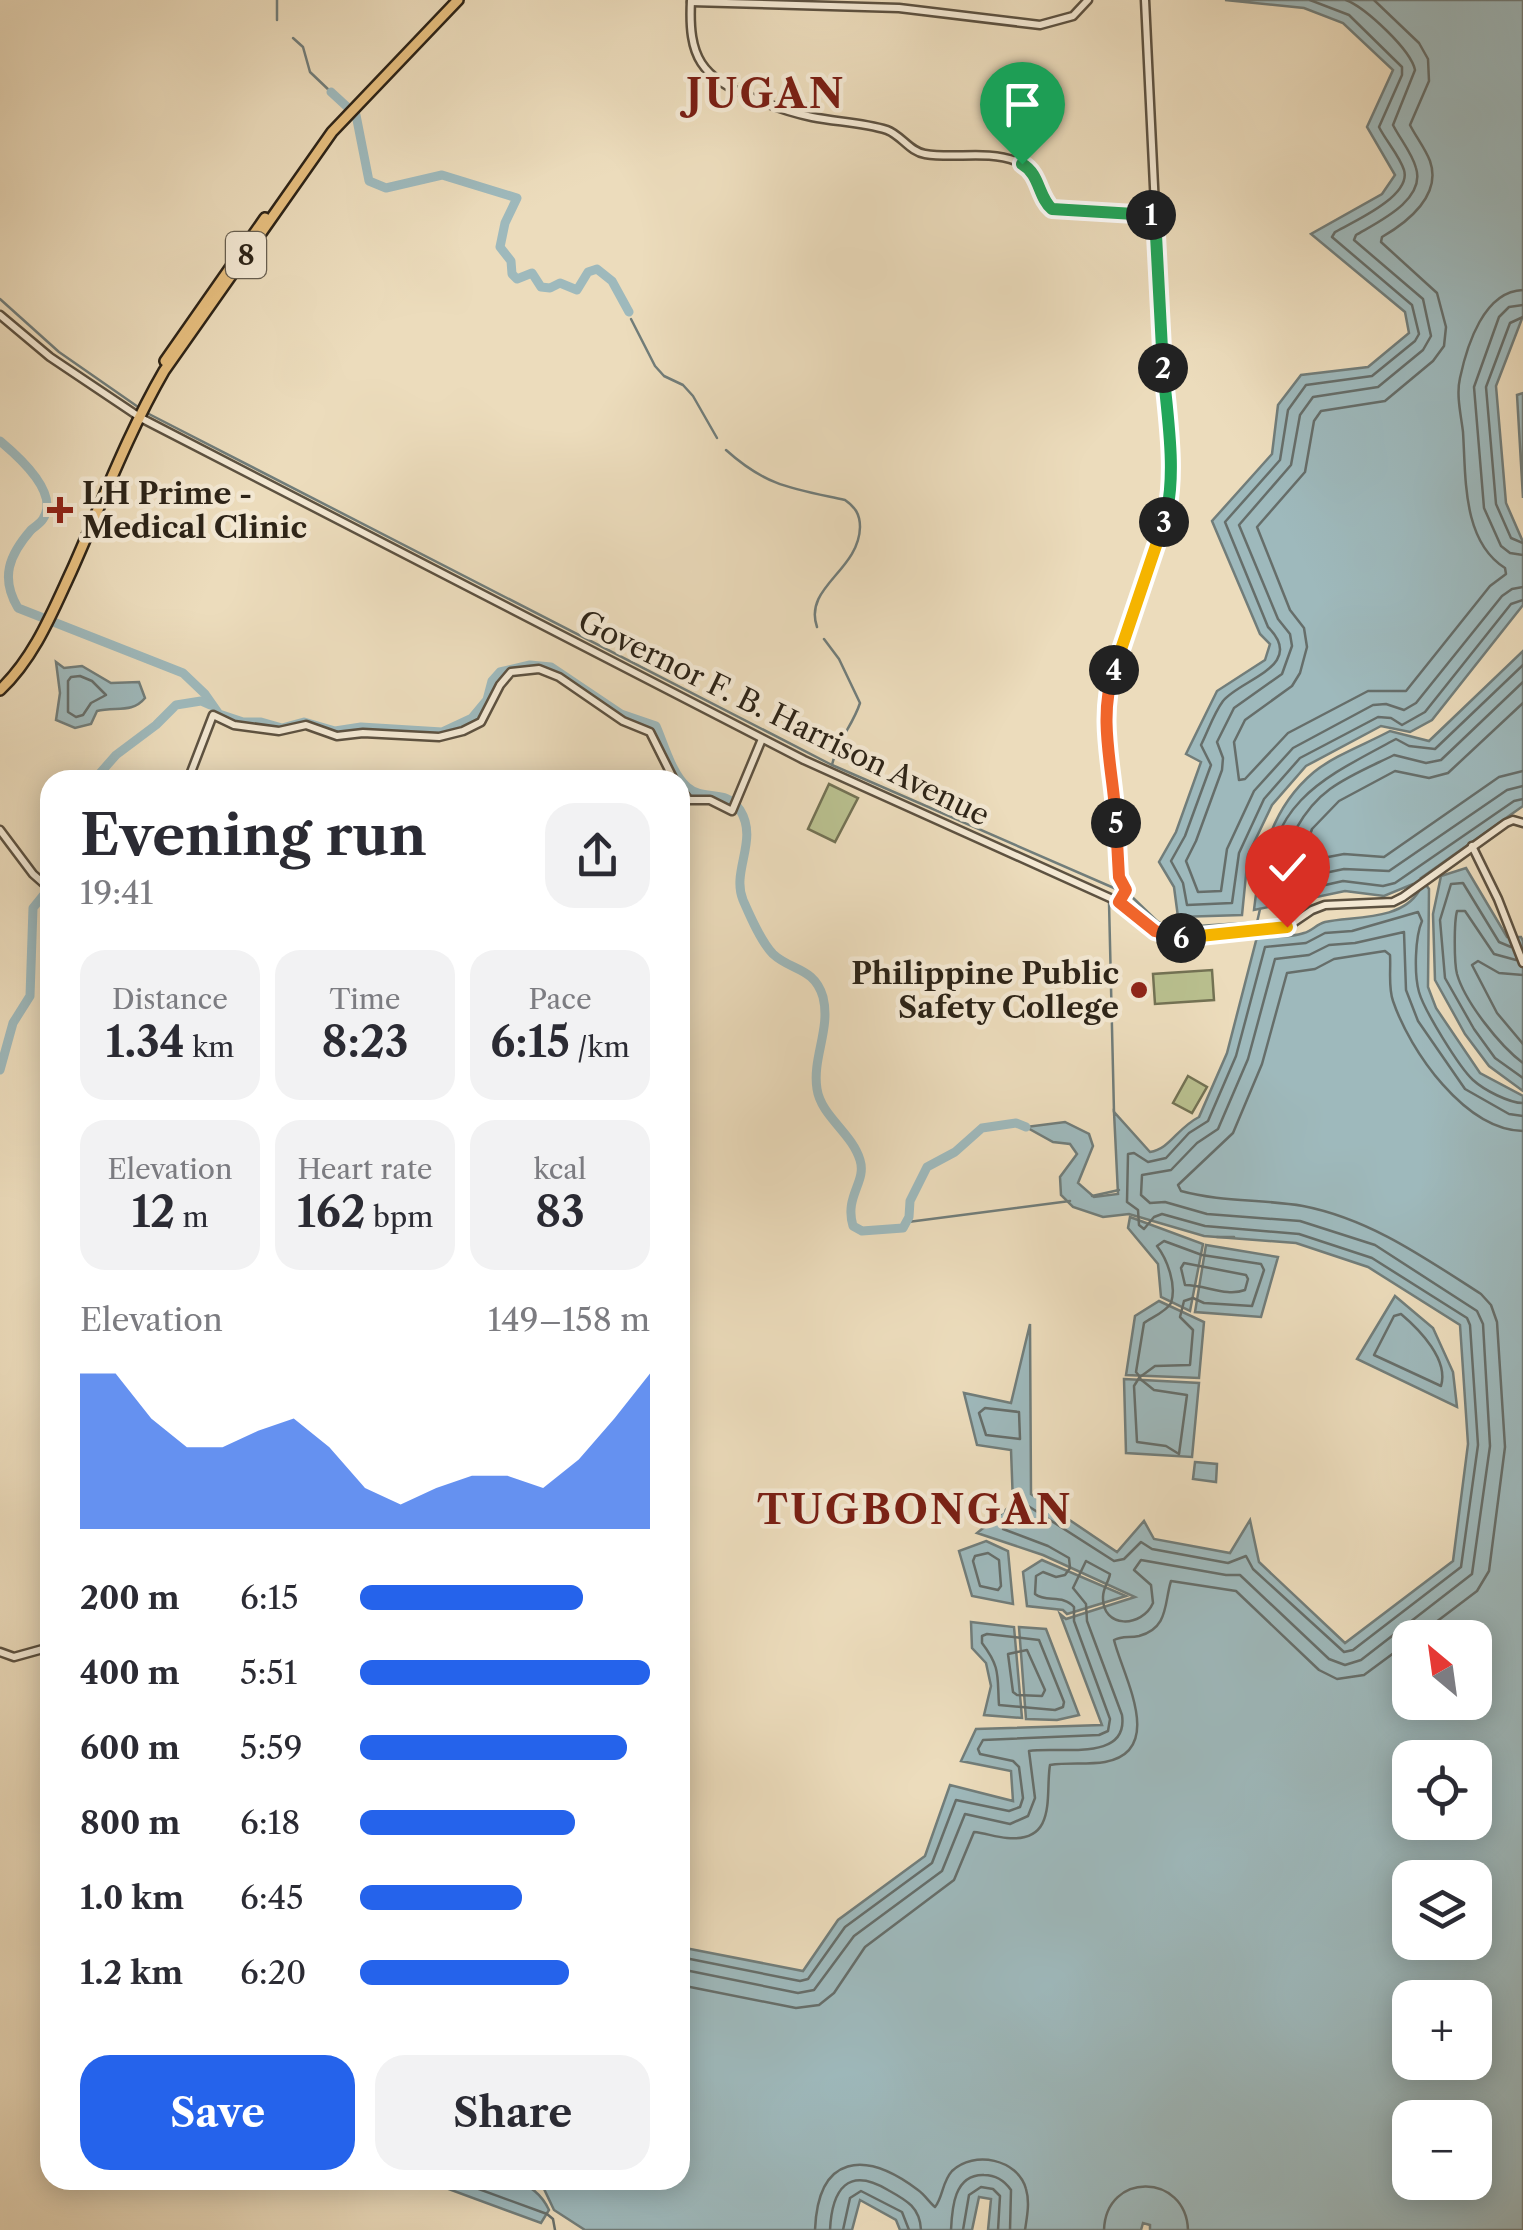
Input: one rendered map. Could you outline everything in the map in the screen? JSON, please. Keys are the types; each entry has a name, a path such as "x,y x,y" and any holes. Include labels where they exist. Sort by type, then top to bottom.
{"main road":[{"name":"8","path":"0,686 26,659 46,620 139,410 210,301 349,109 455,0"}],"street":[{"path":"1088,0 1073,16 1040,25 900,8 691,1 694,50 714,79 728,88 796,113 890,131 924,154 984,154 1017,161 1030,168 1045,202 1058,211 1155,216"},
{"path":"1123,896 1105,707 1169,502 1145,0"},
{"name":"Governor F. B. Harrison Avenue","path":"0,315 50,357 139,410 762,739 1123,896 1155,931 1184,938 1287,927 1325,905 1393,902 1506,822 1523,823"},
{"path":"192,770 213,715 234,725 279,731 306,725 338,736 439,738 481,722 511,672 539,669 559,677 622,721 650,732 669,770"},
{"path":"690,800 710,800 734,807 762,739"},
{"path":"0,833 40,879"},
{"path":"1472,846 1523,963"},
{"path":"0,1652 14,1657 40,1650"}],"green space":[{"path":"829,784 858,798 835,842 808,829"},
{"path":"1212,970 1214,1000 1155,1004 1153,974"},
{"path":"1188,1076 1207,1087 1192,1113 1173,1103"}],"water":[{"path":"1225,0 1523,0 1523,316 1496,386 1506,503 1523,542 1523,605 1432,720 1410,732 1381,726 1306,766 1272,805 1248,855 1242,915 1178,917 1174,887 1159,862 1176,832 1201,762 1186,754 1217,691 1265,660 1270,644 1260,634 1212,521 1272,454 1278,405 1301,375 1368,367 1409,333 1405,312 1311,234 1382,194 1395,175 1367,127 1393,70 1343,23 1304,8"},
{"path":"1523,393 1523,498 1517,395"},
{"path":"1523,651 1523,806 1421,878 1429,889 1428,987 1436,1008 1480,1073 1523,1096 1523,2230 1150,2230 1150,2225 1143,2223 1141,2230 988,2230 991,2199 979,2197 972,2230 900,2230 896,2220 860,2200 852,2230 585,2230 554,2210 544,2190 690,2190 690,1949 803,1971 838,1920 925,1856 950,1785 1013,1801 1011,1771 961,1761 976,1729 1102,1725 1060,1614 1066,1619 1135,1597 1043,1555 977,1533 1013,1504 1011,1450 977,1445 964,1393 1011,1403 1030,1324 1031,1494 1117,1552 1144,1521 1154,1539 1230,1553 1250,1520 1259,1562 1345,1643 1453,1561 1468,1444 1460,1325 1368,1267 1296,1243 1204,1236 1129,1214 1103,1217 1073,1207 1061,1195 1060,1177 1077,1154 1070,1144 1053,1142 1026,1127 1065,1122 1089,1134 1093,1146 1078,1183 1094,1197 1118,1194 1114,1112 1150,1152 1163,1147 1199,1117 1227,1053 1257,937 1299,935 1325,922 1376,916 1411,901 1419,891 1413,884 1384,896 1345,891 1254,910 1264,853 1287,801 1314,772 1390,731 1429,741"},
{"path":"56,662 64,668 82,666 111,683 139,682 145,698 129,708 97,711 91,724 75,728 56,720 60,693"},
{"path":"1466,868 1507,937 1521,937 1523,941 1523,1091 1489,1066 1465,1034 1435,980 1433,914 1441,876"},
{"path":"1130,1217 1203,1244 1190,1311 1161,1297 1158,1264 1128,1228"},
{"path":"1206,1245 1278,1257 1261,1317 1195,1312"},
{"path":"1395,1296 1433,1328 1453,1372 1457,1407 1357,1359"},
{"path":"1159,1301 1204,1322 1199,1378 1126,1375 1135,1316"},
{"path":"1124,1379 1199,1383 1192,1457 1126,1453"},
{"path":"1195,1462 1217,1464 1216,1482 1193,1479"},
{"path":"986,1541 1008,1551 1013,1604 972,1596 959,1551"},
{"path":"1042,1560 1126,1596 1067,1614 1063,1610 1027,1606 1023,1572"},
{"path":"971,1622 1014,1627 1022,1718 984,1715 991,1686 986,1663 972,1648"},
{"path":"1019,1627 1046,1629 1079,1715 1057,1720 1026,1719"},
{"path":"451,2190 532,2190 549,2210 541,2223"}],"waterway":[{"path":"277,0 277,20"},
{"path":"293,38 303,47 310,72 331,92"},
{"path":"331,92 356,115 369,181 386,188 442,175 517,198 505,223 500,247 511,261 512,274 517,279 532,273 541,287 560,283 577,290 588,272 597,269 612,281 629,312"},
{"path":"0,299 59,352 141,409"},
{"path":"631,319 655,366 693,396 717,438"},
{"path":"147,413 832,765 1130,895 1169,928 1257,922"},
{"path":"0,441 35,476 46,498 43,519 23,539 12,558 9,587 18,608 183,673 219,714 282,728 304,722 335,731 361,727 442,732 472,718 487,700 492,681 500,672 530,665 551,667 621,714 656,726 675,770"},
{"path":"726,450 768,479 845,500 856,511 860,527 857,542 818,601 817,627"},
{"path":"824,639 839,659 860,703 832,765"},
{"path":"103,770 176,705 201,701 210,705"},
{"path":"690,789 728,799 740,810 747,833 740,878 746,906 769,949 814,980 823,997 825,1021 817,1089 824,1108 860,1160 861,1175 851,1206 853,1226 862,1231 903,1228 909,1217 910,1201 927,1167 955,1152 982,1128 1016,1123 1026,1127"},
{"path":"0,1070 13,1023 30,996 33,908 40,899"},
{"path":"1109,902 1114,1112"},
{"path":"1256,927 1260,909"},
{"path":"1092,1196 1119,1190"},
{"path":"908,1222 1070,1201"},
{"path":"1217,1237 1234,1237"}],"place":[{"name":"LH Prime - Medical Clinic","path":"60,510"},
{"name":"Philippine Public Safety College","path":"1139,990"}],"district":[{"name":"JUGAN","path":"766,93"},
{"name":"TUGBONGAN","path":"915,1509"}],"route":[{"path":"1022,164 1032,170 1045,202 1052,209 1155,216 1169,502 1106,698 1104,717 1115,790 1119,877 1126,890 1119,902 1155,931 1176,938 1287,927"}]}
